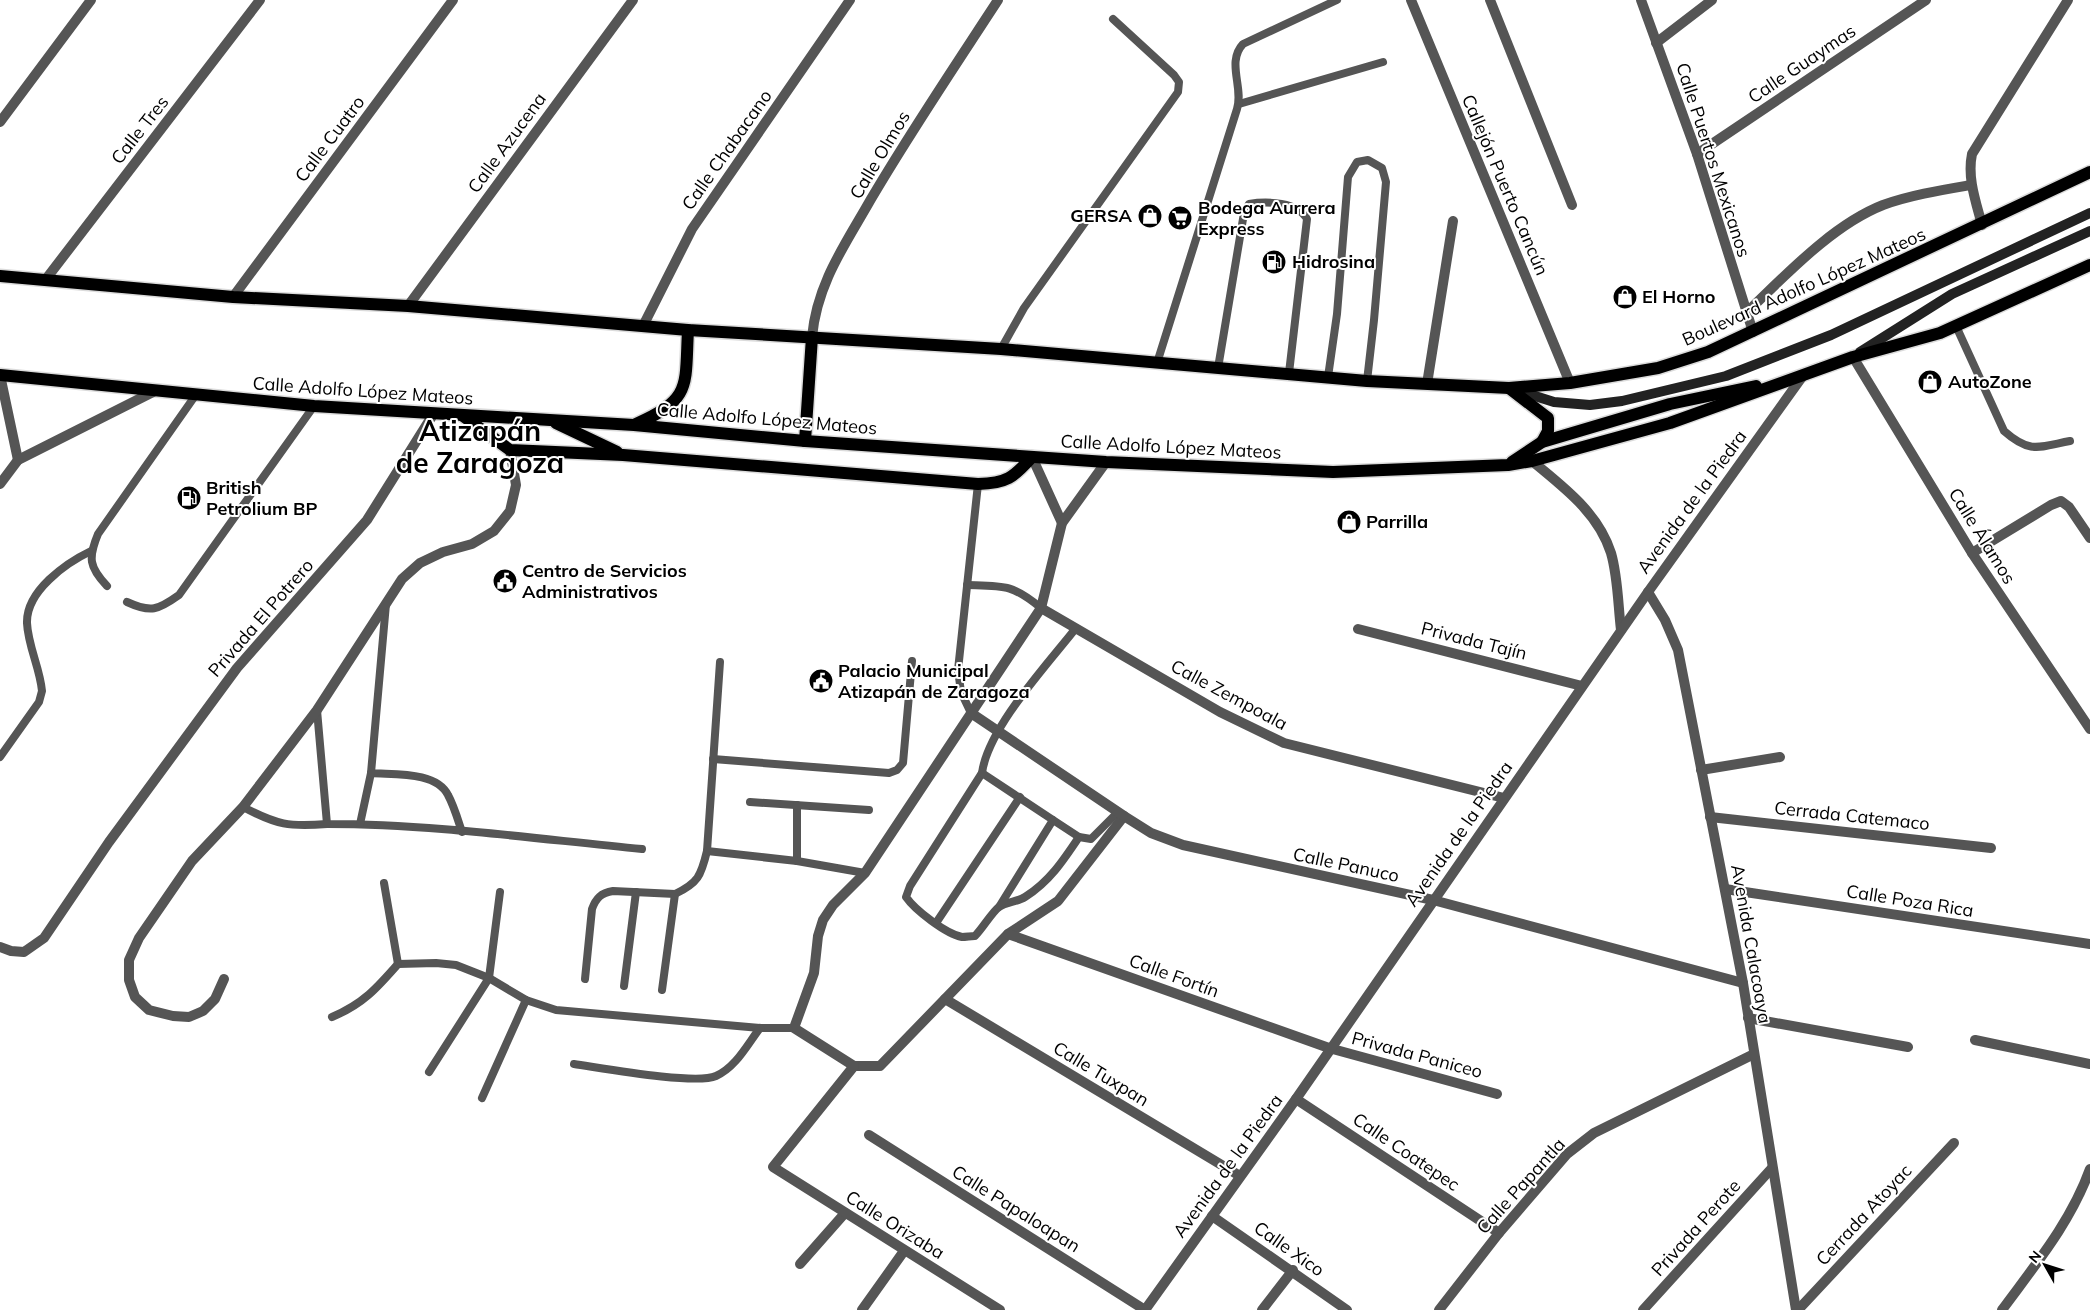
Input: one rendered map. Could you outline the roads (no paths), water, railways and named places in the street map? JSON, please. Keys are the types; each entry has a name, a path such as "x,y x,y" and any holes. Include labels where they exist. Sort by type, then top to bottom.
{"main road":[{"name":"Boulevard Adolfo López Mateos","path":"1509,388 1570,383 1658,368 1708,352 1982,225 2090,172"},
{"path":"0,276 233,297 408,306 688,330 1001,349 1367,381 1509,388 1554,402 1590,405 1622,400 1726,376 1831,335 2090,213"},
{"path":"1853,357 1952,294 2090,231"},
{"path":"1532,461 1670,423 1802,377 1853,357 1940,333 2090,265"},
{"path":"634,425 663,412 674,403 682,390 686,373 688,330"},
{"path":"805,441 812,337"},
{"name":"Calle Adolfo López Mateos","path":"0,375 153,392 314,406 634,425 805,441 1106,462 1249,470 1333,472 1508,465 1532,461"},
{"path":"1508,465 1542,442 1670,404 1802,377"},
{"path":"1509,388 1548,418 1548,431 1542,442"},
{"path":"463,416 510,450 623,455 978,484 997,483 1016,475 1032,457"},
{"path":"550,420 623,455"}],"street":[{"path":"0,122 91,0"},
{"name":"Calle Tres","path":"46,279 260,0"},
{"name":"Calle Cuatro","path":"233,297 453,0"},
{"name":"Calle Azucena","path":"408,306 633,0"},
{"name":"Calle Chabacano","path":"643,326 692,230 850,0"},
{"name":"Calle Olmos","path":"812,337 814,312 822,287 835,261 901,149 998,0"},
{"name":"Callejón Puerto Cancún","path":"1411,0 1570,383"},
{"path":"1490,0 1572,205"},
{"name":"Calle Puertos Mexicanos","path":"1641,0 1697,154 1752,332"},
{"path":"1656,43 1712,0"},
{"name":"Calle Guaymas","path":"1697,154 1926,0"},
{"path":"1982,225 1972,184 1970,164 1972,154 2068,0"},
{"path":"1746,313 1804,256 1862,216 1882,206 1918,195 1972,184"},
{"path":"1427,384 1453,221"},
{"name":"Calle Álamos","path":"1853,357 1972,553 2090,729"},
{"path":"0,375 18,460"},
{"name":"Avenida de la Piedra","path":"1145,1310 1296,1099 1621,630 1802,377"},
{"path":"0,484 18,460 153,392"},
{"name":"Privada El Potrero","path":"0,947 11,951 24,952 44,938 109,842 255,644 367,520 434,414"},
{"path":"224,979 215,999 204,1011 189,1016 173,1016 149,1010 135,997 129,980 129,960 139,938 192,861 243,808 317,710 402,579 420,562 443,552 472,544 494,531 510,511 516,486 510,450"},
{"path":"1032,457 1062,523"},
{"path":"1532,461 1580,502 1597,524 1611,554 1621,630"},
{"path":"1106,462 1062,523 1041,608 865,873 833,905 823,920 818,936 814,973 794,1028 854,1066 880,1066 1008,934 1058,901 1121,814"},
{"path":"1972,553 2051,504 2061,501 2069,507 2090,538"},
{"name":"Avenida Calacoaya","path":"1648,592 1665,620 1678,650 1742,983 1797,1310"},
{"name":"Calle Zempoala","path":"1041,608 1220,712 1284,743 1504,798"},
{"name":"Privada Tajín","path":"1358,629 1582,686"},
{"name":"Calle Panuco","path":"971,713 1121,814 1152,833 1183,845 1433,900 1742,983"},
{"path":"1701,770 1780,757"},
{"name":"Cerrada Catemaco","path":"1710,817 1990,848"},
{"name":"Calle Poza Rica","path":"1725,890 2090,944"},
{"name":"Calle Fortín","path":"1008,934 1330,1048"},
{"name":"Calle Tuxpan","path":"945,999 1240,1176"},
{"path":"1748,1018 1908,1047"},
{"path":"1975,1040 2090,1064"},
{"name":"Privada Paniceo","path":"1330,1048 1497,1094"},
{"name":"Calle Papantla","path":"1439,1310 1499,1233 1567,1154 1594,1133 1754,1054"},
{"name":"Calle Orizaba","path":"854,1066 773,1166 904,1251 1000,1310"},
{"name":"Calle Coatepec","path":"1296,1099 1499,1233"},
{"name":"Calle Papaloapan","path":"869,1135 1145,1310"},
{"name":"Cerrada Atoyac","path":"1797,1310 1954,1143"},
{"name":"Privada Perote","path":"1643,1310 1772,1168"},
{"path":"2002,1310 2062,1226 2081,1194 2090,1169"},
{"path":"800,1264 845,1213"},
{"name":"Calle Xico","path":"1212,1216 1293,1270 1347,1310"},
{"path":"862,1310 904,1251"},
{"path":"1262,1310 1293,1270"}],"lane":[{"path":"1157,363 1239,104 1235,59 1237,50 1243,44 1337,0"},
{"path":"1001,349 1024,308 1178,92 1179,82 1174,76 1113,19"},
{"path":"1239,104 1383,62"},
{"path":"1328,377 1337,314 1348,177 1357,162 1368,160 1382,168 1386,182 1367,381"},
{"path":"1218,368 1244,213 1249,204 1260,202 1292,207 1303,212 1307,219 1289,373"},
{"path":"1956,326 2004,432 2017,443 2032,448 2070,441"},
{"path":"107,586 92,565 91,551 98,534 195,396"},
{"path":"127,602 142,609 161,608 179,595 314,406"},
{"path":"971,713 961,692 958,670 978,484"},
{"path":"0,757 39,702 42,691 41,679 27,624 32,602 56,572 74,558 91,551"},
{"path":"968,585 1007,586 1023,593 1041,608"},
{"path":"360,824 372,773 387,601"},
{"path":"1053,820 999,907 985,927 975,936 961,937 936,923 912,906 906,897 910,886 982,773 984,756 998,730 1076,628"},
{"path":"714,759 889,773 897,770 903,763 912,661"},
{"path":"585,980 592,909 596,900 603,893 613,891 675,894 691,886 702,872 707,851 720,662"},
{"path":"317,710 327,824"},
{"path":"372,773 424,778 438,784 448,793 462,832"},
{"path":"982,773 1079,837 1091,839 1121,814"},
{"path":"936,923 1020,798"},
{"path":"750,802 869,810"},
{"path":"797,805 797,861"},
{"path":"243,808 268,821 293,827 360,824 642,849"},
{"path":"999,907 1023,898 1042,885 1058,869 1079,837"},
{"path":"707,851 797,861 865,873"},
{"path":"384,883 398,964"},
{"path":"430,1072 488,978 500,892"},
{"path":"624,986 636,892"},
{"path":"662,990 675,894"},
{"path":"332,1017 353,1008 371,994 398,964 436,963 456,965 488,978 526,1000 556,1010 760,1028 794,1028"},
{"path":"482,1098 526,1000"},
{"path":"574,1064 694,1079 716,1076 735,1062 760,1028"}],"place":[{"name":"GERSA","path":"1150,216"},
{"name":"Bodega Aurrera Express","path":"1180,218"},
{"name":"Hidrosina","path":"1274,262"},
{"name":"El Horno","path":"1625,297"},
{"name":"AutoZone","path":"1930,382"},
{"name":"British Petrolium BP","path":"189,498"},
{"name":"Parrilla","path":"1349,522"},
{"name":"Centro de Servicios Administrativos","path":"505,581"},
{"name":"Palacio Municipal Atizapán de Zaragoza","path":"821,681"}],"district":[{"name":"Atizapán de Zaragoza","path":"480,447"}]}
